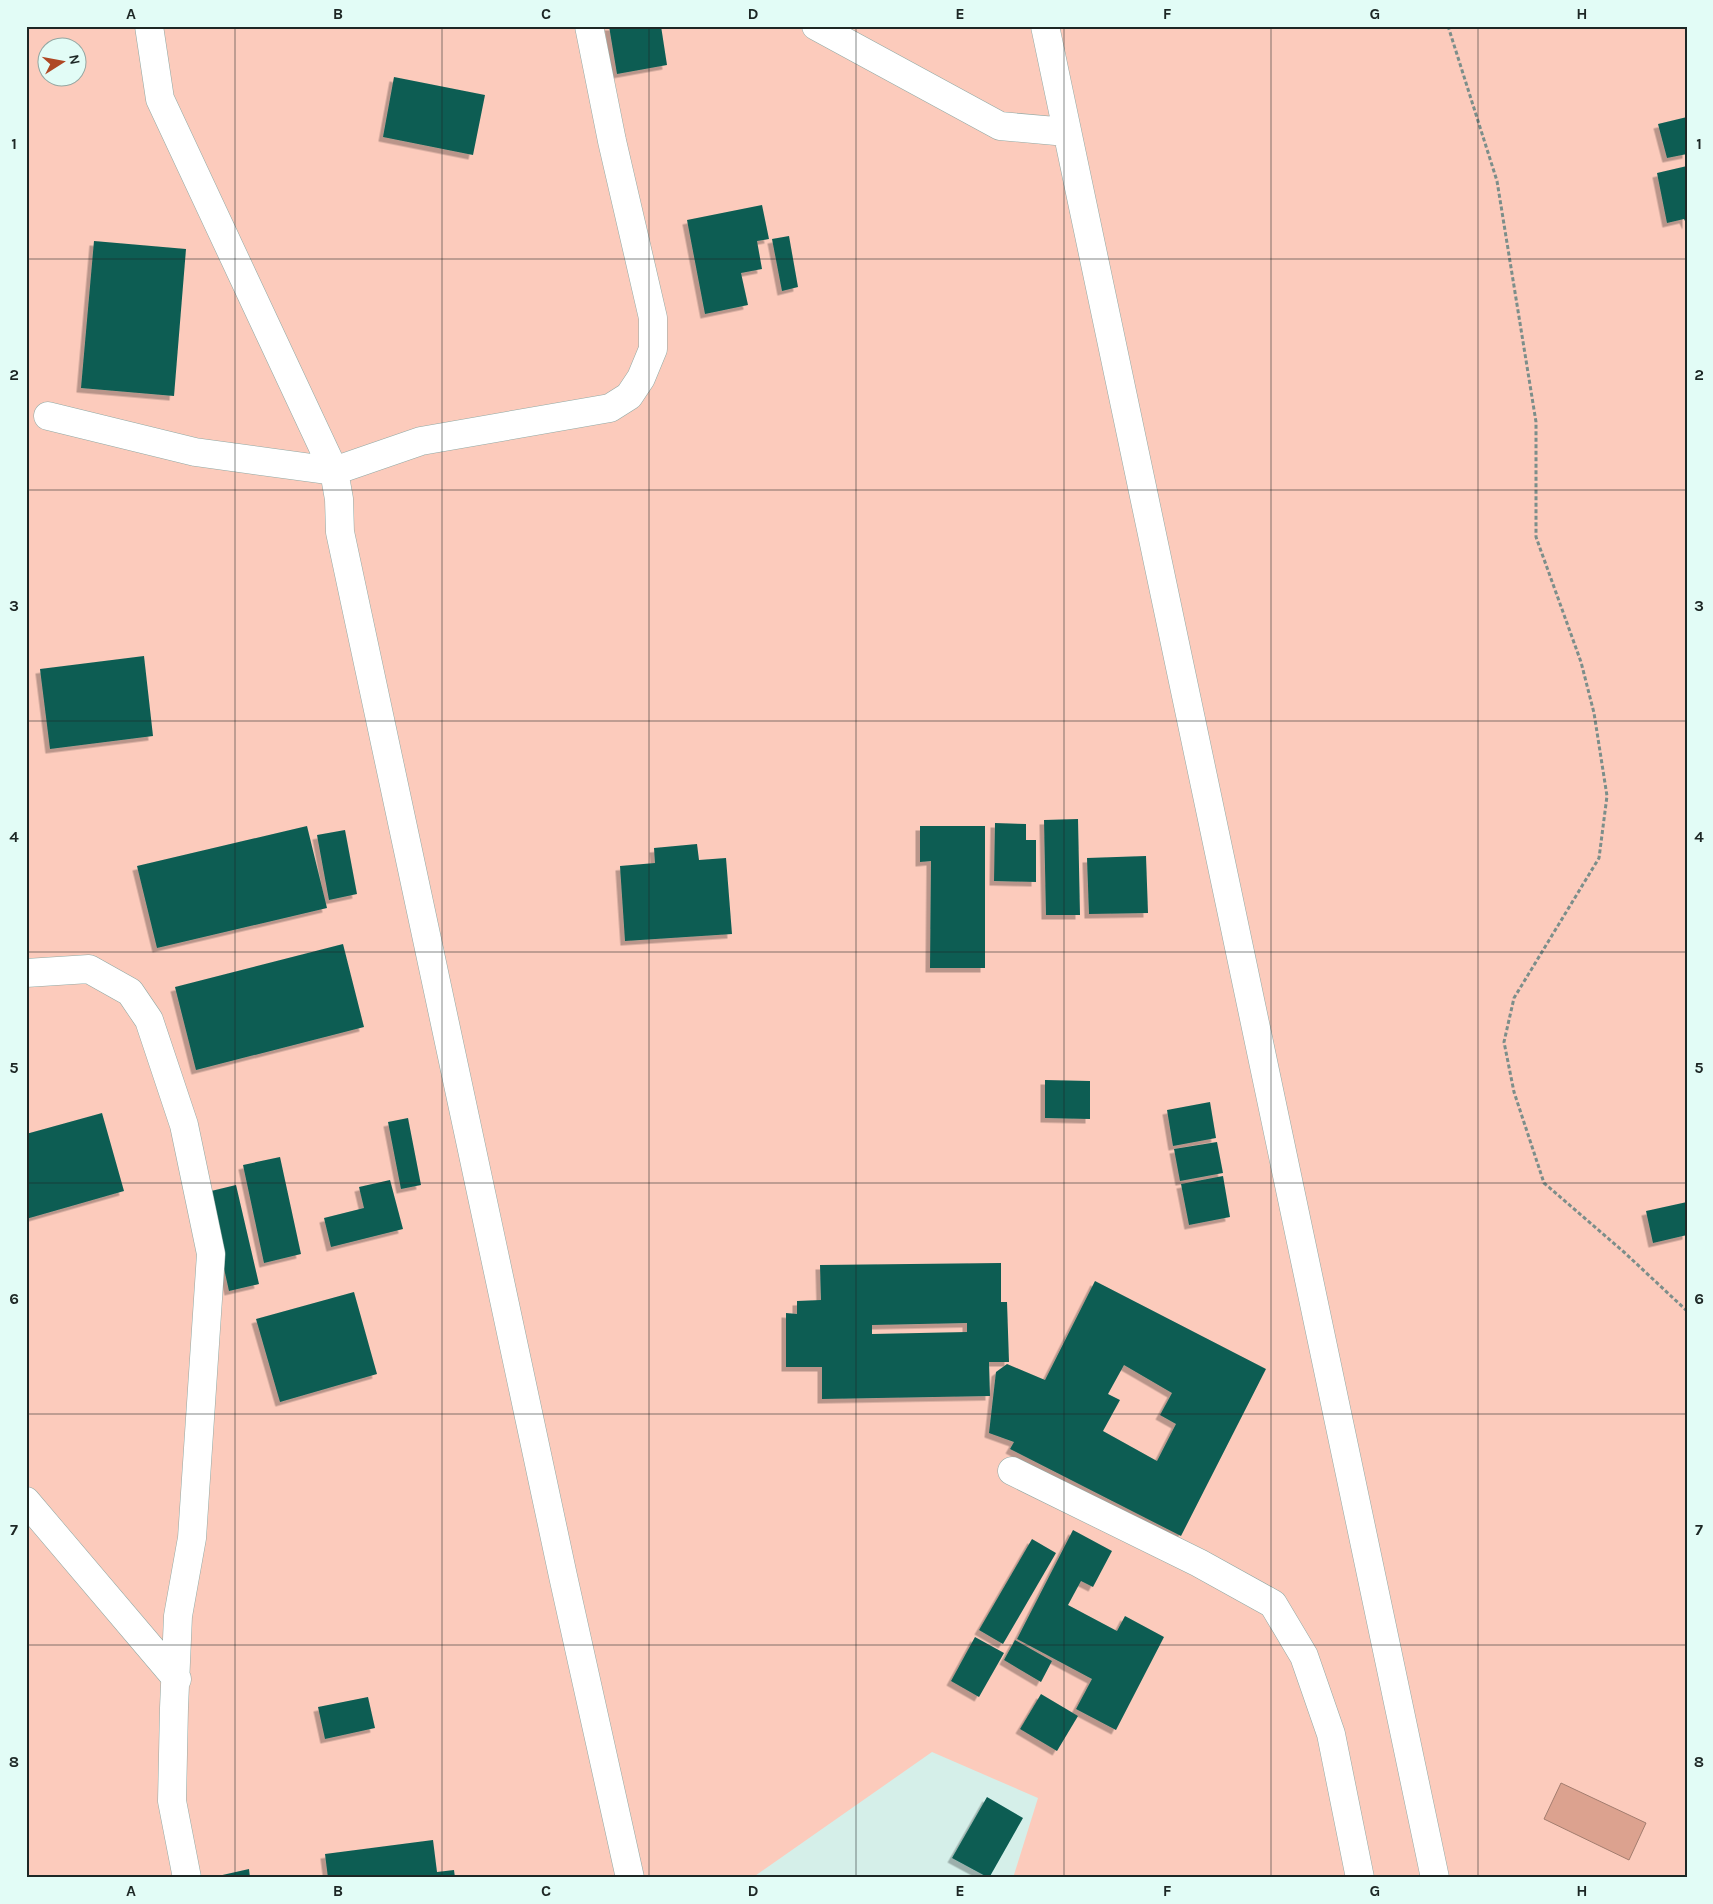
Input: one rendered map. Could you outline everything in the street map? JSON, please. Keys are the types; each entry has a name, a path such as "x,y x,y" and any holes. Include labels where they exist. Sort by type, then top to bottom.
{"street":[{"path":"149,26 160,99 334,471 342,542 561,1566 630,1878"},
{"path":"48,416 195,452 334,471 421,441 610,408 628,396 641,378 653,349 653,318 612,141 589,26"},
{"path":"816,26 1000,126 1067,132"},
{"path":"1045,26 1435,1878"},
{"path":"26,973 89,969 130,992 149,1020 184,1125 208,1235 211,1254 192,1538 178,1616 172,1801 187,1878"},
{"path":"1012,1471 1199,1563 1273,1604 1304,1656 1331,1734 1360,1878"},
{"path":"26,1501 177,1679"}],"path":[{"path":"1448,26 1497,181 1536,422 1536,537 1581,662 1594,713 1607,796 1599,858 1514,998 1504,1042 1514,1092 1544,1183 1625,1253 1687,1311"}],"shaded area":[{"path":"26,26 1687,26 1687,1878 1013,1878 1038,1798 932,1752 752,1878 26,1878"},
{"path":"1561,1783 1646,1823 1629,1860 1544,1819"}],"building":[{"path":"609,26 661,26 667,65 617,74"},
{"path":"394,77 485,95 473,155 383,137"},
{"path":"1687,117 1687,154 1667,158 1658,124"},
{"path":"1687,166 1687,225 1684,219 1667,223 1657,173"},
{"path":"762,205 769,239 757,241 762,269 741,273 748,305 705,314 687,220"},
{"path":"789,236 798,287 782,291 772,239"},
{"path":"94,241 186,249 174,396 81,388"},
{"path":"144,656 153,736 50,749 40,669"},
{"path":"1078,819 1080,915 1046,915 1044,820"},
{"path":"995,823 1026,824 1026,840 1036,840 1036,882 994,881"},
{"path":"307,826 327,908 157,948 137,866"},
{"path":"920,826 985,826 985,968 930,968 931,861 920,862"},
{"path":"345,830 357,894 329,900 317,835"},
{"path":"697,844 699,860 726,858 732,934 625,941 620,866 655,863 654,848"},
{"path":"1146,856 1148,913 1089,914 1087,858"},
{"path":"343,944 364,1027 196,1070 175,987"},
{"path":"1045,1080 1090,1081 1090,1119 1045,1118"},
{"path":"1210,1102 1216,1138 1173,1146 1167,1110"},
{"path":"102,1113 124,1191 26,1219 26,1134"},
{"path":"408,1118 421,1185 401,1189 388,1122"},
{"path":"1217,1142 1223,1173 1180,1181 1174,1149"},
{"path":"280,1157 301,1254 264,1263 243,1165"},
{"path":"1223,1176 1230,1217 1189,1225 1181,1184"},
{"path":"390,1180 403,1229 331,1247 324,1218 364,1208 359,1187"},
{"path":"236,1185 259,1284 229,1291 207,1192"},
{"path":"1687,1202 1687,1235 1653,1243 1646,1211"},
{"path":"1001,1263 1001,1302 1007,1302 1009,1362 989,1362 990,1396 822,1399 822,1367 786,1367 786,1313 797,1314 797,1301 821,1300 820,1265","holes":["967,1323 967,1332 872,1334 872,1325"]},
{"path":"1095,1281 1266,1369 1181,1536 1010,1449 1014,1442 989,1433 996,1372 1007,1364 1045,1380","holes":["1124,1365 1172,1393 1160,1415 1176,1424 1157,1461 1103,1431 1120,1400 1108,1394"]},
{"path":"354,1292 377,1374 280,1402 256,1319"},
{"path":"1073,1530 1112,1551 1093,1587 1081,1581 1068,1605 1117,1631 1125,1616 1164,1637 1116,1730 1076,1709 1092,1679 1017,1639"},
{"path":"1032,1539 1056,1553 1003,1644 979,1630"},
{"path":"975,1637 1004,1653 979,1697 951,1681"},
{"path":"1015,1640 1052,1661 1041,1682 1004,1660"},
{"path":"1041,1694 1078,1716 1057,1751 1020,1729"},
{"path":"368,1697 375,1728 325,1739 318,1707"},
{"path":"987,1797 1023,1818 989,1878 952,1858"},
{"path":"433,1840 437,1872 454,1870 455,1878 328,1878 325,1854"},
{"path":"249,1869 250,1878 218,1878 218,1876"}]}
